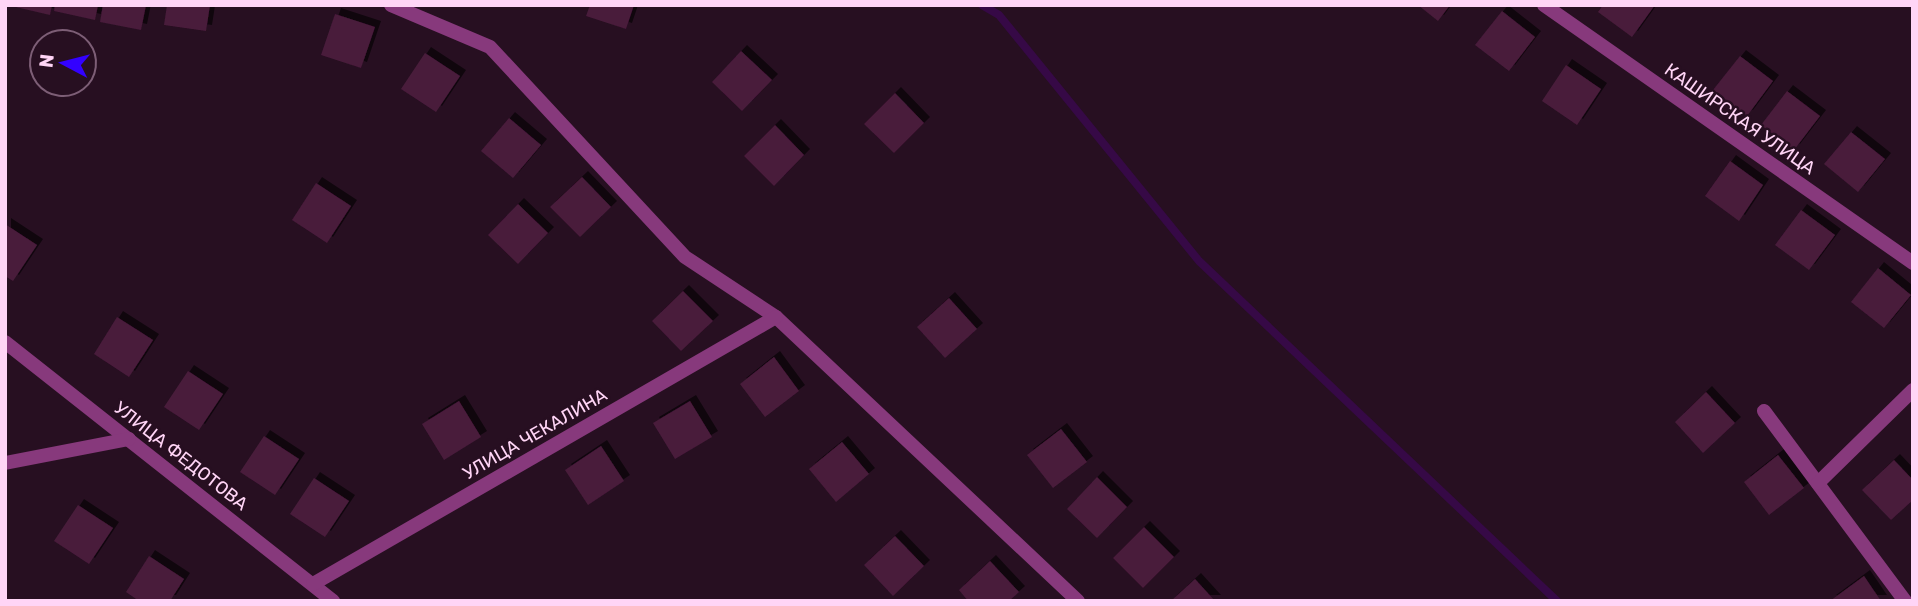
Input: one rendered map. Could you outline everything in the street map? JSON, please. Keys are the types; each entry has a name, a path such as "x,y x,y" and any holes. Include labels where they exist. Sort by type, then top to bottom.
{"street":[{"path":"391,5 490,47 685,257 776,317 1078,601"},
{"name":"КАШИРСКАЯ УЛИЦА","path":"1544,5 1913,263"},
{"name":"УЛИЦА ЧЕКАЛИНА","path":"313,584 776,317"},
{"name":"УЛИЦА ФЕДОТОВА","path":"5,342 333,601"},
{"path":"1818,483 1913,390"},
{"path":"1764,411 1905,601"},
{"path":"5,463 129,439"}],"building":[{"path":"7,5 52,5 50,15"},
{"path":"55,5 98,5 95,20 54,11"},
{"path":"103,5 146,5 141,30 100,22"},
{"path":"167,5 210,5 206,31 164,25"},
{"path":"590,5 634,5 626,29 586,16"},
{"path":"1418,5 1450,5 1438,21"},
{"path":"1603,5 1655,5 1632,37 1598,12"},
{"path":"1502,11 1535,37 1509,71 1475,45"},
{"path":"335,14 375,27 361,68 321,55"},
{"path":"741,51 772,80 742,111 712,82"},
{"path":"425,53 460,76 436,112 401,89"},
{"path":"1740,56 1773,81 1747,116 1713,90"},
{"path":"1566,65 1601,89 1577,125 1542,101"},
{"path":"1787,91 1820,116 1794,150 1761,125"},
{"path":"895,93 924,123 894,153 864,124"},
{"path":"509,118 541,145 513,178 481,151"},
{"path":"775,125 804,155 774,186 744,156"},
{"path":"1851,132 1885,159 1858,192 1824,164"},
{"path":"1730,161 1763,185 1739,221 1705,196"},
{"path":"582,177 611,207 580,237 550,207"},
{"path":"316,183 351,206 327,243 292,220"},
{"path":"518,204 548,233 518,264 488,235"},
{"path":"1801,210 1835,235 1809,270 1775,245"},
{"path":"5,224 37,245 13,281 5,276"},
{"path":"1878,268 1911,295 1884,328 1851,302"},
{"path":"683,291 713,321 681,351 652,321"},
{"path":"949,298 977,329 945,358 917,327"},
{"path":"117,317 153,340 129,377 94,354"},
{"path":"774,357 799,391 765,417 740,384"},
{"path":"188,371 223,394 199,430 164,407"},
{"path":"1706,392 1735,423 1703,453 1675,422"},
{"path":"459,401 481,437 444,460 422,424"},
{"path":"690,401 712,437 675,459 653,423"},
{"path":"1061,429 1087,462 1053,488 1027,455"},
{"path":"264,436 299,459 275,495 240,472"},
{"path":"842,442 869,474 836,502 809,469"},
{"path":"601,446 624,481 588,505 565,470"},
{"path":"1778,455 1804,488 1769,515 1744,482"},
{"path":"1894,460 1913,480 1913,500 1891,520 1862,490"},
{"path":"1097,477 1127,507 1097,538 1067,509"},
{"path":"314,478 349,501 325,537 290,514"},
{"path":"78,505 113,528 89,564 54,541"},
{"path":"1144,527 1174,557 1143,588 1113,558"},
{"path":"895,536 924,566 893,596 864,565"},
{"path":"149,556 184,579 170,601 139,601 126,592"},
{"path":"990,561 1019,592 1009,601 968,601 959,590"},
{"path":"1864,576 1881,601 1830,601"},
{"path":"1195,579 1215,601 1171,601"}],"waterway":[{"path":"982,5 999,15 1199,261 1557,601"}]}
